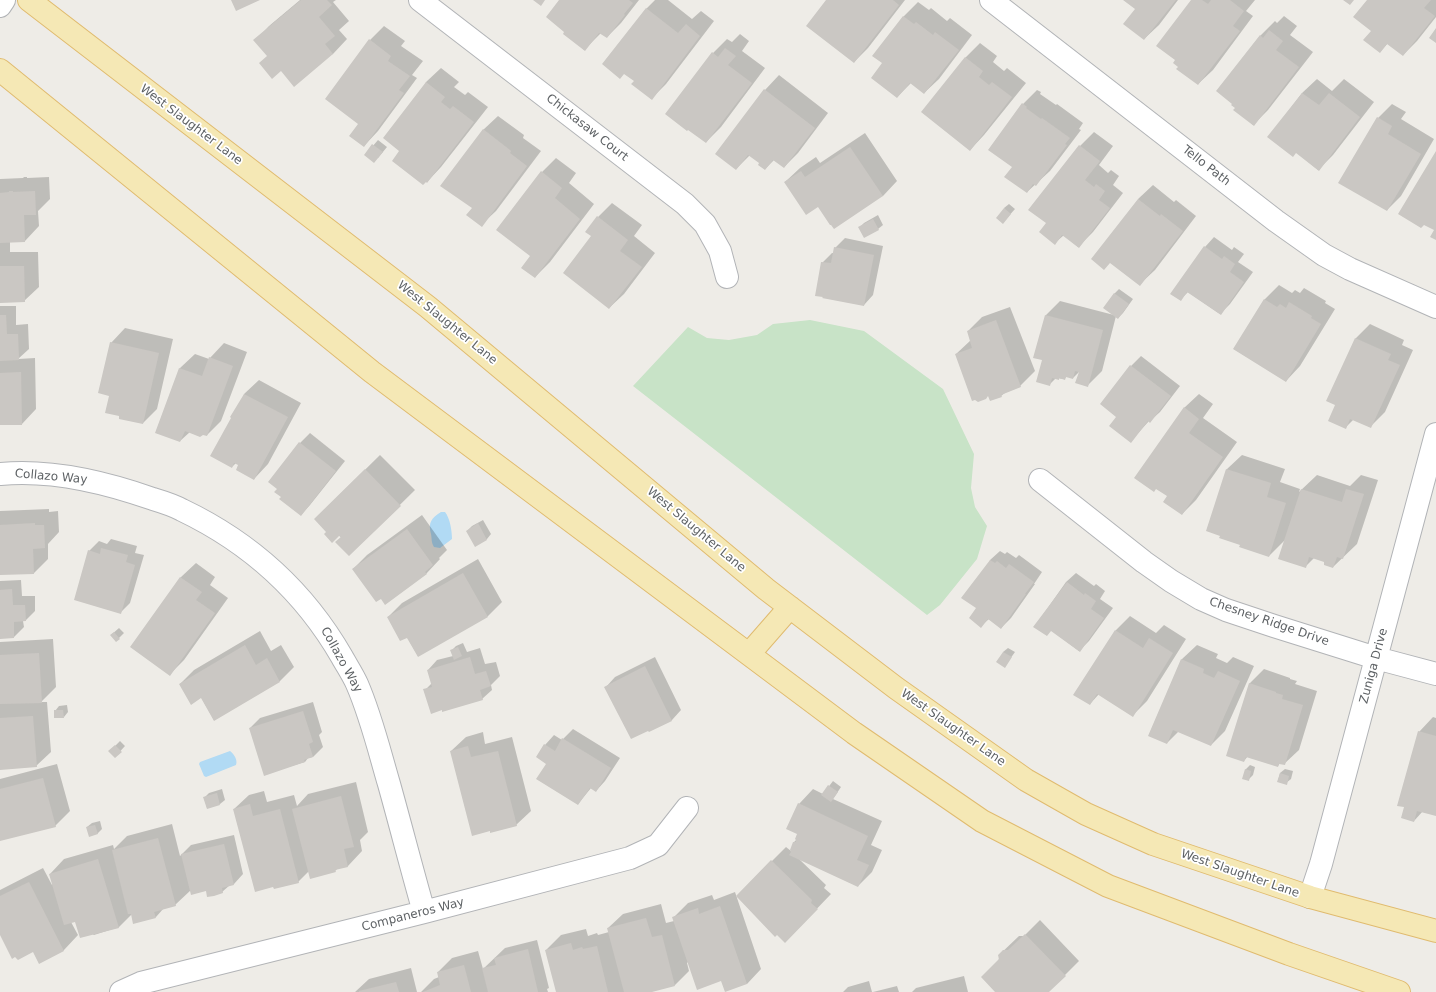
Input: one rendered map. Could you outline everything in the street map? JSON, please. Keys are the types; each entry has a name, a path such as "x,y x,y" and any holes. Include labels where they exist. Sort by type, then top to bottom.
{"main road":[{"name":"West Slaughter Lane","path":"29,0 428,307 766,589 896,688 1026,780 1086,814 1153,844 1310,897 1436,931"},
{"path":"0,70 372,372 854,732 989,824 1108,886 1289,954 1398,992"},
{"path":"749,654 790,607"}],"street":[{"path":"0,6 4,0"},
{"name":"Chickasaw Court","path":"420,0 685,204 705,224 720,251 727,277"},
{"name":"Tello Path","path":"991,0 1276,221 1324,255 1350,269 1436,307"},
{"name":"Zuniga Drive","path":"1310,897 1321,864 1436,434"},
{"name":"Collazo Way","path":"0,474 11,473 60,476 89,480 130,491 181,509 219,529 262,559 299,595 328,632 361,695 371,721 424,912"},
{"name":"Chesney Ridge Drive","path":"1040,480 1144,562 1171,581 1201,599 1240,615 1376,658 1436,674"},
{"name":"Companeros Way","path":"121,992 141,983 424,912 630,858 658,845 686,808"}],"green space":[{"path":"810,320 864,331 943,389 974,454 971,488 975,507 987,526 977,559 940,605 927,615 633,386 688,327 707,338 729,340 757,335 773,324"}],"water":[{"path":"441,512 445,512 448,518 452,539 440,548 434,547 433,545 430,524 435,516"},
{"path":"230,751 235,757 236,765 206,777 204,776 199,764 200,762"}],"building":[{"path":"231,0 260,0 236,11"},
{"path":"301,0 327,0 332,5 319,17 335,36 325,44 333,54 294,87 281,71 272,79 259,63 267,56 253,40"},
{"path":"533,0 545,0 541,6"},
{"path":"559,0 629,0 633,3 607,38 599,33 585,51 563,34 564,32 546,17"},
{"path":"826,0 893,0 899,5 854,63 806,26"},
{"path":"1123,0 1176,0 1144,40 1123,24 1135,9"},
{"path":"1191,0 1202,0 1208,4 1211,0 1230,0 1244,11 1233,26 1240,31 1198,85 1176,69 1178,67 1173,63 1175,60 1156,46"},
{"path":"1343,0 1354,0 1350,5"},
{"path":"1367,0 1431,0 1424,8 1435,16 1403,56 1387,44 1380,53 1363,40 1371,31 1353,17"},
{"path":"646,8 678,33 686,24 700,36 652,100 631,84 634,81 624,74 620,79 602,64"},
{"path":"903,16 914,24 916,22 933,35 935,32 959,50 924,94 910,83 897,98 871,78 882,63 872,56"},
{"path":"1436,28 1436,43 1429,38"},
{"path":"1269,30 1283,41 1276,50 1299,67 1254,126 1233,110 1235,108 1231,105 1232,104 1216,91 1260,35 1263,38"},
{"path":"369,39 391,56 388,61 410,76 399,90 404,93 364,147 349,136 358,124 325,99"},
{"path":"725,48 736,56 728,65 752,83 706,143 665,114 712,52 718,57"},
{"path":"965,57 983,71 979,77 989,85 992,82 1012,97 970,151 921,112"},
{"path":"426,82 445,97 441,102 450,109 453,106 474,122 427,183 426,182 423,185 392,161 399,151 383,138"},
{"path":"764,89 815,128 784,168 773,160 765,170 758,165 759,163 748,155 736,170 715,154"},
{"path":"1302,93 1319,105 1329,93 1360,117 1319,171 1296,153 1293,157 1267,137"},
{"path":"1022,103 1027,107 1026,108 1041,119 1042,118 1070,138 1065,144 1067,145 1036,186 1033,184 1027,193 1004,177 1012,167 988,150"},
{"path":"1377,117 1392,126 1388,134 1421,154 1387,211 1338,183"},
{"path":"483,129 510,150 510,153 527,166 482,227 466,215 472,208 440,186"},
{"path":"372,144 383,152 374,163 364,155"},
{"path":"1079,145 1100,161 1085,180 1094,187 1096,184 1105,191 1099,200 1110,208 1079,248 1062,235 1055,245 1039,232 1046,223 1028,210"},
{"path":"850,147 883,196 834,229 818,207 806,215 784,182 801,171 805,177"},
{"path":"1436,151 1436,240 1430,237 1434,230 1424,225 1421,228 1398,214"},
{"path":"541,171 562,188 555,198 580,219 535,278 521,268 530,256 496,230"},
{"path":"9,191 35,191 36,215 24,215 25,242 0,243 0,193"},
{"path":"1138,199 1183,231 1140,286 1110,263 1104,270 1091,259"},
{"path":"1004,208 1011,214 1003,224 996,218"},
{"path":"597,216 628,240 620,251 642,267 609,309 563,273 591,236 585,232"},
{"path":"873,219 879,230 864,238 858,227"},
{"path":"1204,246 1222,259 1224,256 1235,264 1230,272 1244,282 1221,315 1187,292 1181,301 1170,294"},
{"path":"834,247 874,255 864,306 815,296 821,262 831,263"},
{"path":"0,266 24,266 25,302 0,303"},
{"path":"1114,293 1129,304 1118,319 1103,308"},
{"path":"1264,299 1277,307 1280,304 1286,308 1289,302 1312,316 1311,318 1321,324 1286,382 1233,349"},
{"path":"0,315 6,315 7,334 18,334 19,360 0,361"},
{"path":"1045,315 1103,330 1088,387 1075,383 1079,372 1075,371 1073,379 1066,377 1065,380 1059,378 1059,380 1052,378 1050,386 1036,382 1042,360 1033,358"},
{"path":"996,320 1021,387 1001,395 1002,397 990,401 988,396 986,399 978,402 975,400 972,401 955,354 972,348 967,331"},
{"path":"1355,338 1391,354 1388,360 1400,365 1371,428 1350,419 1346,429 1328,421 1335,405 1326,401"},
{"path":"110,342 159,353 143,424 119,419 119,416 105,413 109,396 98,393"},
{"path":"209,357 233,366 207,436 203,435 200,437 185,431 180,442 155,433 179,368 202,376"},
{"path":"1130,365 1171,396 1150,423 1148,421 1131,443 1109,426 1116,417 1100,404"},
{"path":"21,372 22,425 0,425 0,373"},
{"path":"244,394 288,417 254,480 236,470 238,465 234,463 232,468 210,456 231,418 230,417"},
{"path":"1184,407 1199,419 1189,433 1223,457 1182,515 1163,502 1167,496 1156,489 1154,492 1134,478"},
{"path":"299,442 336,471 301,516 279,499 281,497 274,492 277,489 268,482"},
{"path":"365,469 401,506 349,556 335,542 341,537 339,536 332,543 324,534 326,532 314,519"},
{"path":"1226,469 1271,483 1267,497 1286,503 1269,557 1239,547 1240,545 1219,538 1220,536 1206,531"},
{"path":"1301,489 1342,502 1346,489 1364,494 1343,559 1337,557 1333,568 1324,565 1324,562 1309,557 1306,568 1278,559"},
{"path":"35,523 35,525 44,525 45,548 33,549 34,574 0,575 0,525"},
{"path":"478,523 487,540 475,547 466,531"},
{"path":"407,529 433,565 425,572 427,574 385,605 381,599 376,602 352,569"},
{"path":"101,548 128,555 126,562 135,565 121,614 74,600 88,550 100,554"},
{"path":"990,560 995,563 997,561 1006,568 1009,564 1034,582 1001,629 988,619 981,628 969,618 976,608 961,598"},
{"path":"463,573 488,617 418,657 407,638 400,641 387,617"},
{"path":"180,577 202,592 196,600 215,613 170,676 130,647"},
{"path":"1067,582 1084,595 1085,593 1096,601 1091,609 1104,618 1080,652 1051,631 1047,636 1033,627"},
{"path":"12,589 13,605 25,605 26,621 14,622 14,638 0,639 0,590"},
{"path":"1115,630 1143,648 1149,638 1173,653 1133,717 1097,694 1090,705 1073,695"},
{"path":"114,632 120,639 116,642 110,635"},
{"path":"245,645 256,665 267,658 280,682 214,721 201,698 191,705 179,684"},
{"path":"458,647 462,656 454,660 450,650"},
{"path":"1003,652 1012,657 1005,668 996,662"},
{"path":"39,653 42,703 0,704 0,655"},
{"path":"470,657 475,674 486,671 491,686 480,690 483,700 431,714 423,689 432,687 427,670"},
{"path":"1181,659 1204,669 1203,673 1214,678 1218,671 1240,681 1211,746 1173,730 1167,744 1148,736"},
{"path":"645,666 672,721 631,739 604,687"},
{"path":"1249,683 1283,695 1282,699 1303,705 1285,765 1279,764 1278,767 1246,757 1244,762 1226,756"},
{"path":"54,710 63,710 64,718 54,718"},
{"path":"303,711 313,742 309,744 313,757 304,760 305,762 264,776 249,728"},
{"path":"33,716 37,767 0,770 0,718"},
{"path":"1418,731 1436,736 1436,816 1417,811 1414,822 1401,818 1404,807 1397,806"},
{"path":"562,738 611,768 596,792 590,788 578,805 536,779 546,764 536,757 544,744 555,751"},
{"path":"115,745 122,752 115,758 108,751"},
{"path":"468,746 471,757 498,751 517,826 472,836 450,751"},
{"path":"1245,769 1251,771 1249,781 1242,779"},
{"path":"1280,773 1289,776 1287,785 1277,782"},
{"path":"43,778 56,827 0,841 0,789"},
{"path":"828,785 838,792 831,802 821,795"},
{"path":"217,793 220,805 207,809 203,797"},
{"path":"341,796 354,847 344,849 348,867 310,879 292,809"},
{"path":"798,803 868,836 857,860 869,865 858,887 789,855 793,842 796,842 795,839 797,834 786,829"},
{"path":"250,804 253,816 280,809 299,883 274,889 273,887 255,892 233,809"},
{"path":"95,825 98,834 89,837 86,827"},
{"path":"158,838 176,906 154,912 156,918 133,924 131,914 128,914 112,850"},
{"path":"224,844 234,885 222,888 223,893 214,896 207,897 206,891 191,895 181,854"},
{"path":"98,859 119,928 80,938 75,922 64,925 49,874"},
{"path":"771,860 812,900 811,903 818,909 785,943 777,935 775,937 736,896"},
{"path":"29,882 64,951 39,964 33,952 18,960 15,957 12,959 0,935 0,896"},
{"path":"720,906 747,984 725,992 721,981 697,990 672,917 698,908 699,914"},
{"path":"646,918 652,937 662,935 675,986 652,992 624,992 607,928"},
{"path":"1025,934 1066,976 1049,992 995,992 981,977 999,959 998,955 1003,950 1008,950"},
{"path":"571,943 573,950 582,947 583,949 597,946 608,992 556,992 545,950"},
{"path":"528,949 538,992 488,992 482,968 496,965 494,958"},
{"path":"464,965 471,992 423,992 440,985 437,972"},
{"path":"396,982 399,992 359,992 359,991"}]}
